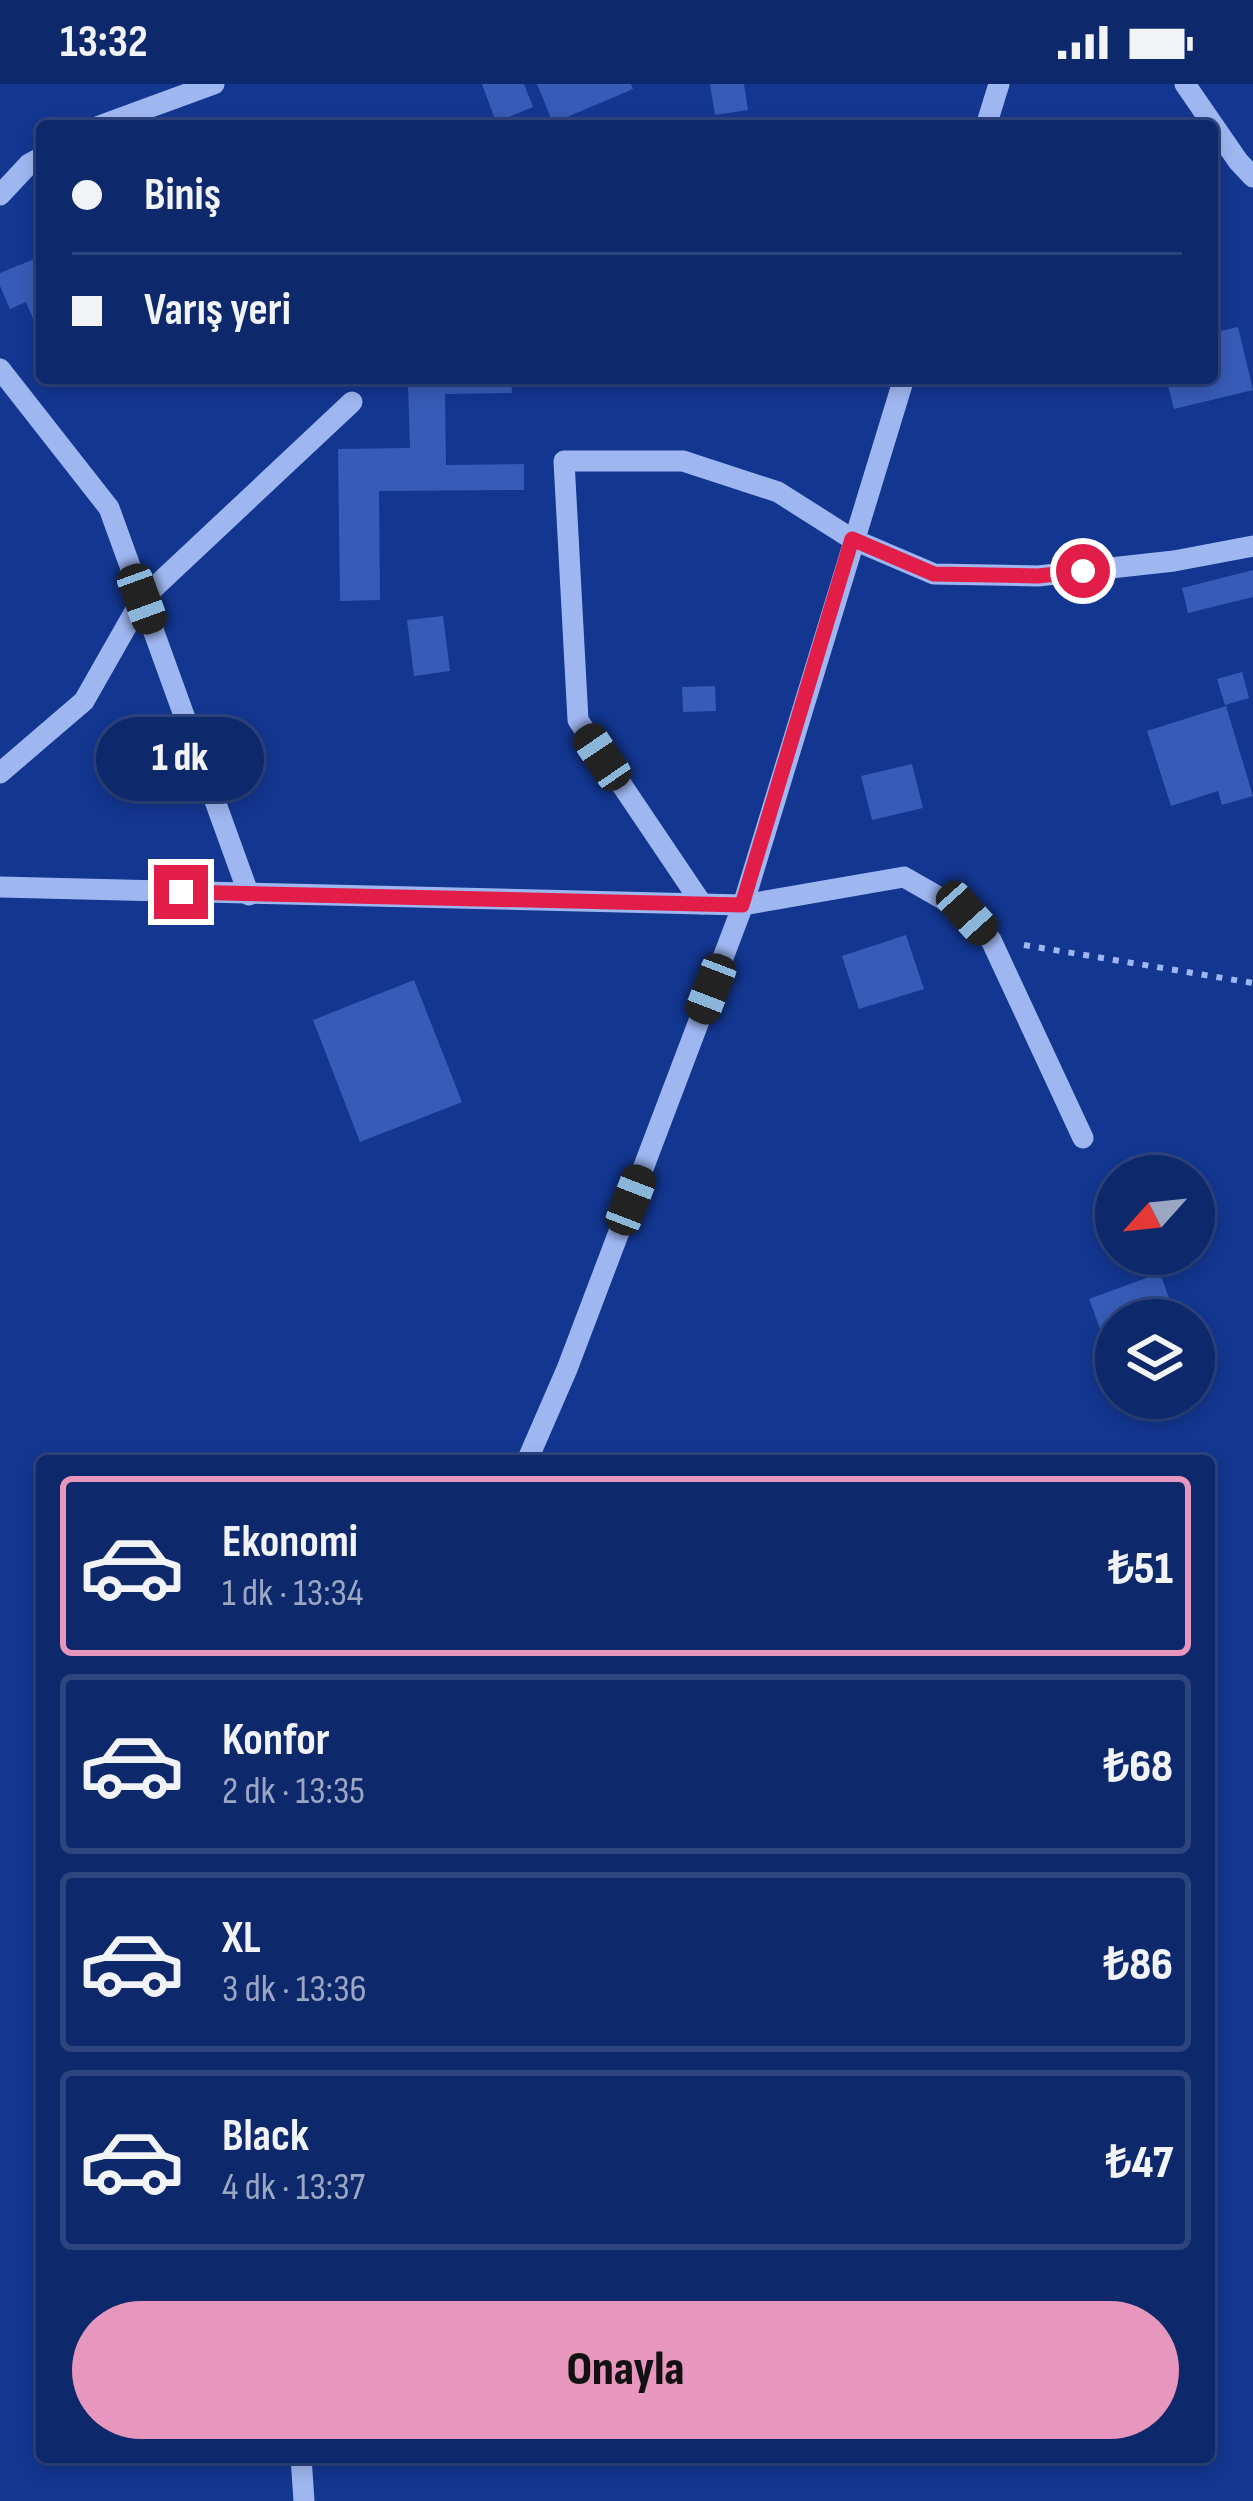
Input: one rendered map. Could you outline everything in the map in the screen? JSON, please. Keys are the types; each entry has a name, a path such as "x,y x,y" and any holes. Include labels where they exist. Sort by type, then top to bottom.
{"street":[{"path":"115,120 214,84"},
{"path":"988,120 999,84"},
{"path":"1185,84 1211,120"},
{"path":"1218,129 1253,177"},
{"path":"0,195 36,160"},
{"path":"0,369 110,508 249,895"},
{"path":"530,1455 567,1369 742,905 902,384"},
{"path":"0,773 84,701 142,599 352,403"},
{"path":"702,904 578,720 564,461 683,460 778,492 852,539 934,574 1017,575 1174,561 1253,546"},
{"path":"0,887 742,905 904,877 967,913 991,940 1083,1138"},
{"path":"301,2463 304,2501"}],"path":[{"path":"991,940 1253,983"}],"building":[{"path":"482,84 524,84 533,107 495,120"},
{"path":"537,84 631,84 633,89 552,120"},
{"path":"710,84 744,84 748,110 715,115"},
{"path":"36,258 36,326 26,302 10,309 0,273"},
{"path":"1238,327 1253,390 1174,409 1168,384 1218,384 1218,332"},
{"path":"511,384 512,393 445,394 446,465 524,464 524,490 379,491 380,600 340,601 338,449 410,448 408,385"},
{"path":"1253,570 1253,597 1188,613 1182,588"},
{"path":"443,616 450,671 414,676 407,620"},
{"path":"1242,672 1249,698 1225,705 1217,679"},
{"path":"715,686 716,711 683,712 682,687"},
{"path":"1226,706 1253,796 1222,805 1218,791 1171,806 1147,731"},
{"path":"912,764 923,808 872,820 861,776"},
{"path":"906,935 924,989 859,1009 842,956"},
{"path":"414,980 462,1102 360,1142 313,1020"},
{"path":"1161,1275 1169,1299 1095,1299 1095,1315 1089,1299"}],"route":[{"path":"181,892 742,905 852,539 934,574 1038,576 1083,571"}]}
